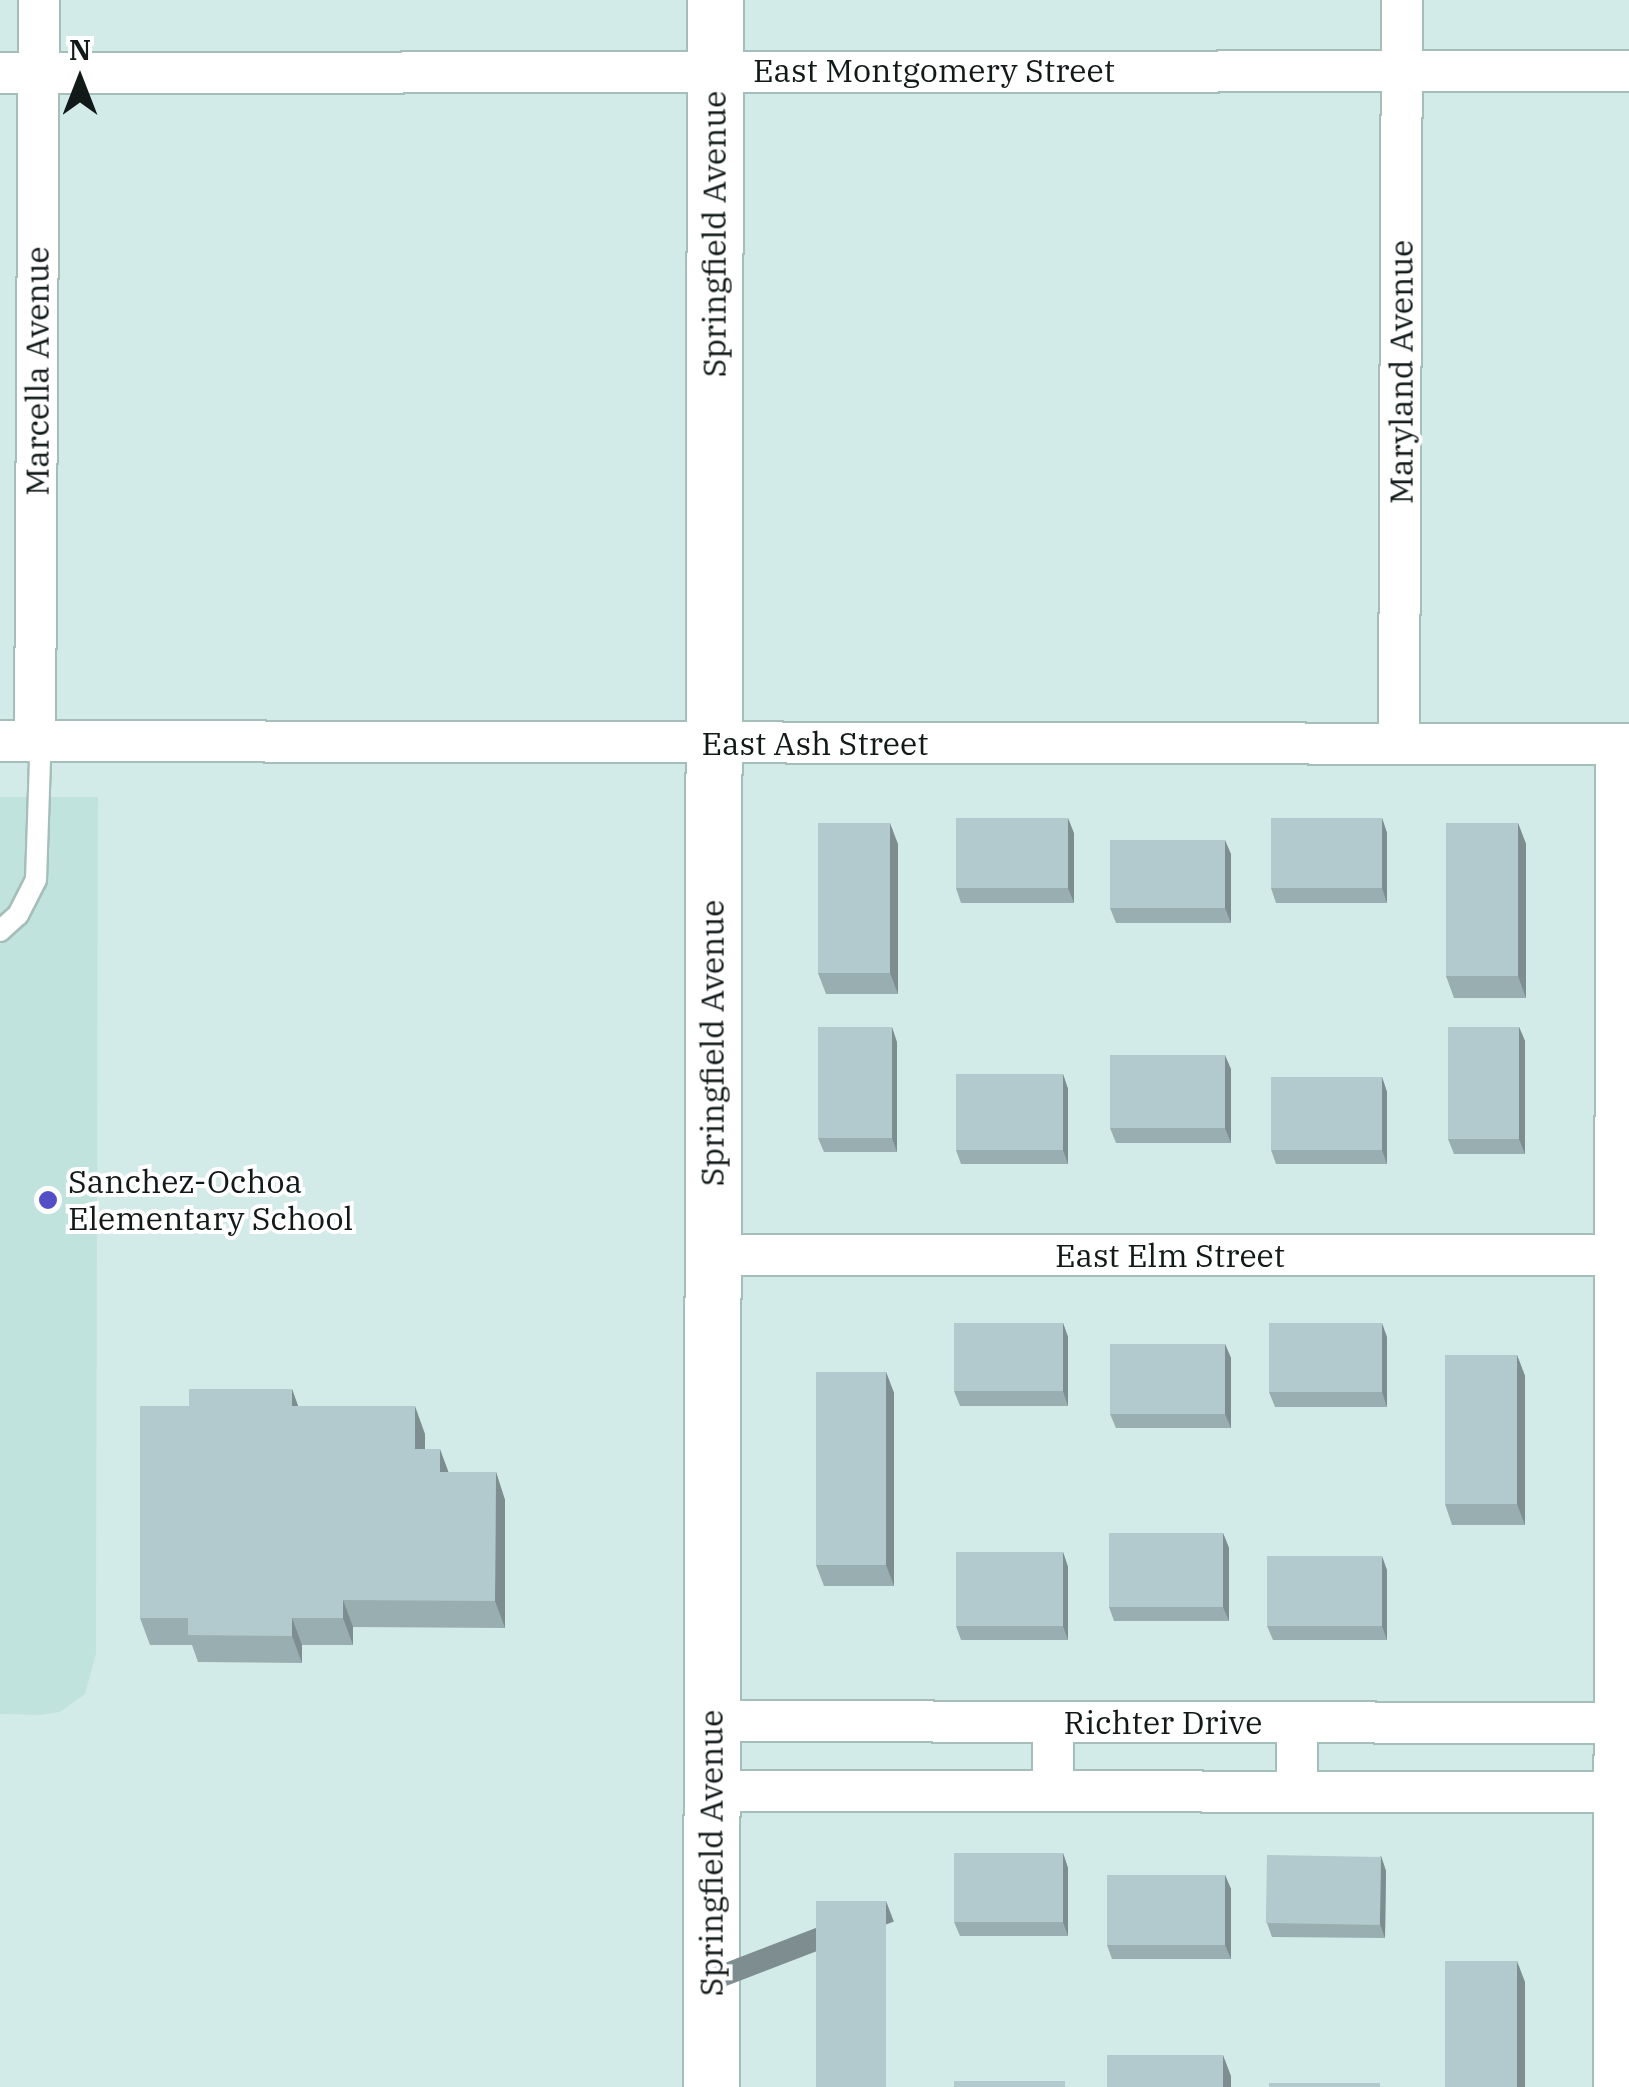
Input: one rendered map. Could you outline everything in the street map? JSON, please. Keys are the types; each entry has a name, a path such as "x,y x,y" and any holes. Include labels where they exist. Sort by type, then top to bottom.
{"main road":[{"name":"Springfield Avenue","path":"712,2087 715,0"}],"street":[{"name":"Marcella Avenue","path":"17,742 19,73 38,0"},
{"name":"Maryland Avenue","path":"1399,744 1402,0"},
{"name":"East Montgomery Street","path":"19,73 1629,71"},
{"name":"East Ash Street","path":"17,742 1623,744"},
{"path":"1614,2087 1622,1878 1614,1792 1614,1723 1622,1641 1623,744"},
{"name":"East Elm Street","path":"712,1255 1622,1254"},
{"name":"Richter Drive","path":"712,1721 1614,1723"},
{"path":"1053,1722 1053,1791"},
{"path":"1297,1722 1297,1792"},
{"path":"712,1791 1614,1792"}],"lane":[{"path":"0,931 18,914 36,880 40,762 17,742"}],"shaded area":[{"name":"Sanchez-Ochoa Elementary School","path":"0,797 98,797 96,1654 85,1694 60,1712 40,1715 0,1714"}],"building":[{"path":"956,818 1068,818 1068,888 956,888"},
{"path":"1271,818 1382,818 1382,888 1271,888"},
{"path":"818,823 890,823 890,973 818,973"},
{"path":"1446,823 1518,823 1518,976 1446,976"},
{"path":"1110,840 1225,840 1225,908 1110,908"},
{"path":"818,1027 892,1027 892,1138 818,1138"},
{"path":"1448,1027 1519,1027 1519,1139 1448,1139"},
{"path":"1110,1055 1225,1055 1225,1128 1110,1128"},
{"path":"956,1074 1063,1074 1063,1150 956,1150"},
{"path":"1271,1077 1382,1077 1382,1150 1271,1150"},
{"path":"954,1323 1063,1323 1063,1391 954,1391"},
{"path":"1269,1323 1382,1323 1382,1392 1269,1392"},
{"path":"1110,1344 1225,1344 1225,1414 1110,1414"},
{"path":"1445,1355 1517,1355 1517,1504 1445,1504"},
{"path":"816,1372 886,1372 886,1565 816,1565"},
{"path":"189,1389 292,1389 292,1406 415,1406 415,1449 440,1449 440,1472 496,1472 495,1601 343,1600 343,1618 292,1618 292,1636 188,1635 188,1618 140,1618 140,1406 189,1406"},
{"path":"1109,1533 1223,1533 1223,1607 1109,1607"},
{"path":"956,1552 1063,1552 1063,1626 956,1626"},
{"path":"1267,1556 1382,1556 1382,1626 1267,1626"},
{"path":"954,1853 1063,1853 1063,1922 954,1922"},
{"path":"1267,1855 1381,1857 1380,1925 1266,1923"},
{"path":"1107,1875 1225,1875 1225,1945 1107,1945"},
{"path":"816,1901 886,1901 886,2087 816,2087"},
{"path":"1445,1961 1517,1961 1517,2087 1445,2087"},
{"path":"1107,2055 1223,2055 1223,2087 1107,2087"},
{"path":"954,2081 1065,2081 1065,2087 954,2087"},
{"path":"1269,2083 1380,2083 1380,2087 1269,2087"}],"place":[{"name":"Sanchez-Ochoa Elementary School","path":"48,1200"}]}
